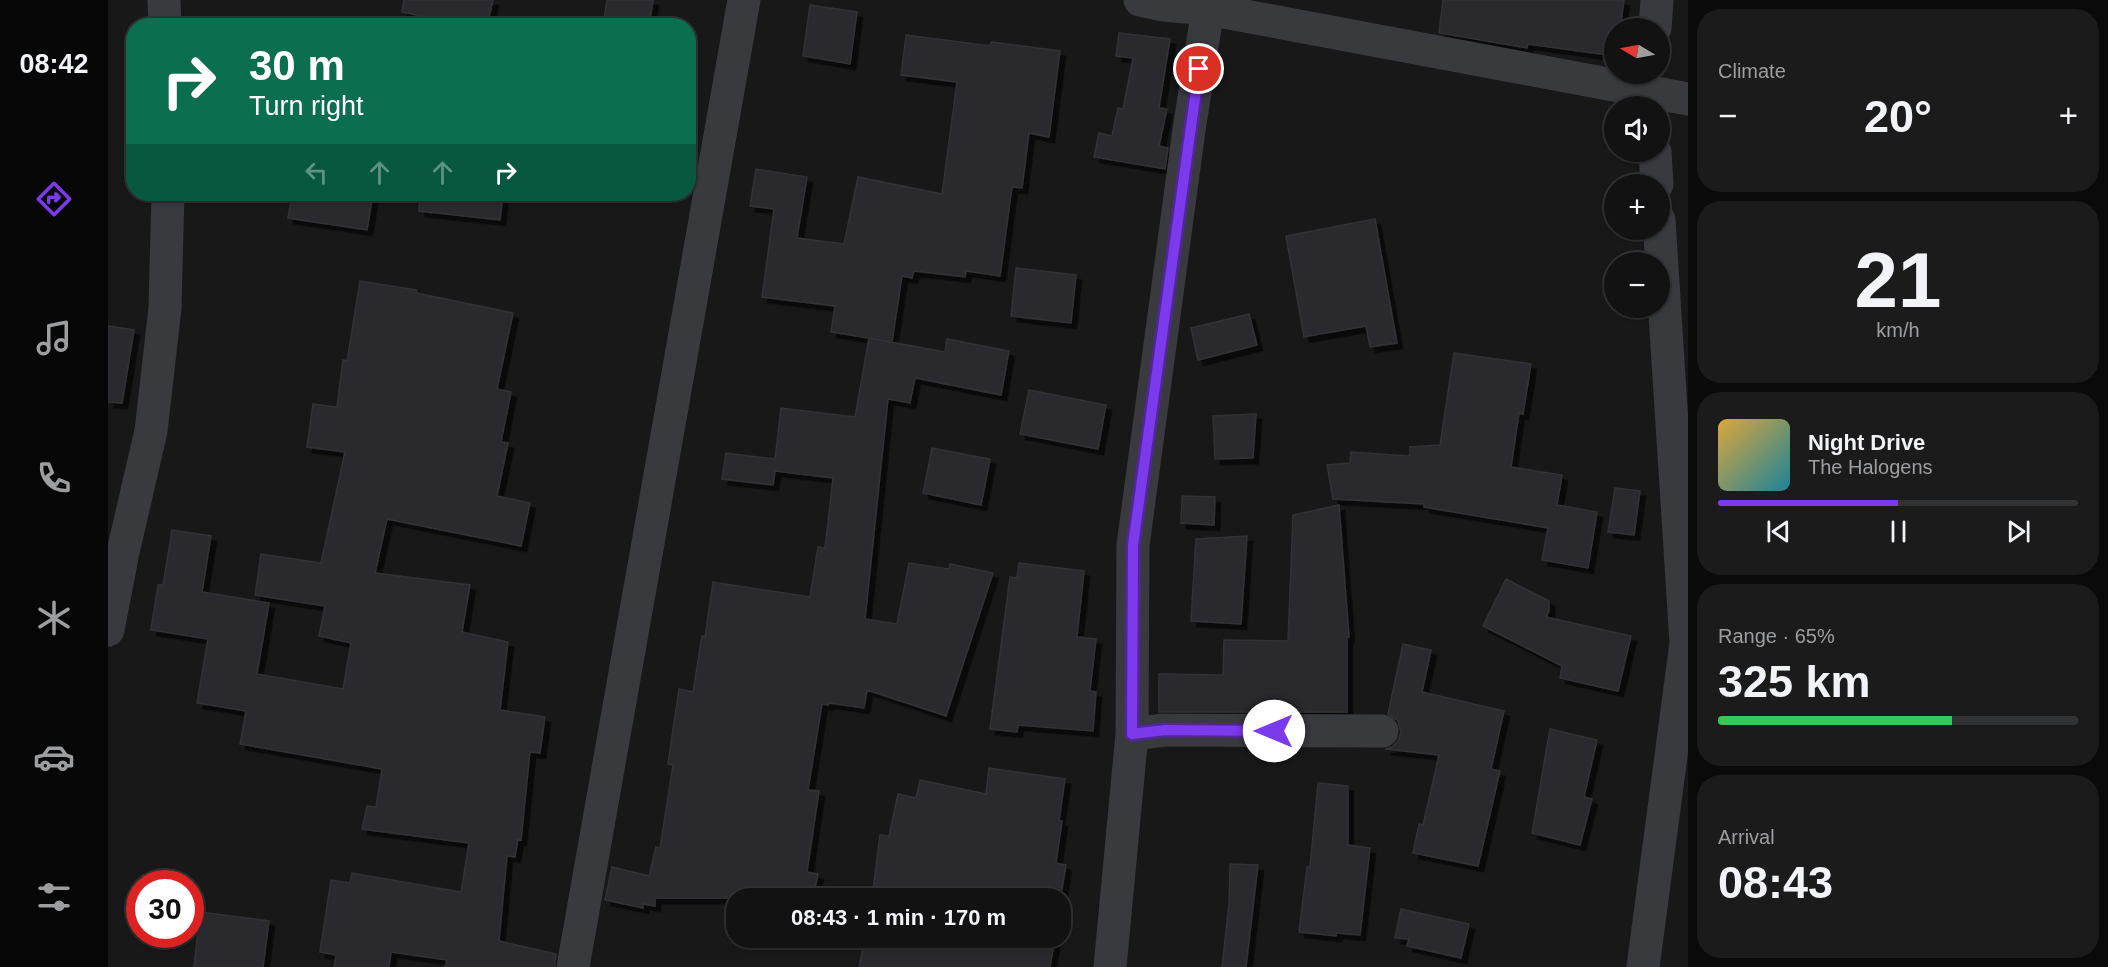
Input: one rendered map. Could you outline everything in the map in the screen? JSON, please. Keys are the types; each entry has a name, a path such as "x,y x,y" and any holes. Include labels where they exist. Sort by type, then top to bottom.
{"street":[{"path":"164,0 165,18"},
{"path":"573,967 744,0"},
{"path":"1656,18 1657,0"},
{"path":"1156,2 1208,9 1651,90 1688,99"},
{"path":"1110,967 1132,734 1133,545 1189,129 1208,9"},
{"path":"108,630 123,552 151,431 165,308 168,201"},
{"path":"1643,967 1686,643 1660,240"},
{"path":"1132,734 1165,730 1382,731"}],"building":[{"path":"404,0 493,0 489,18 431,18 402,12"},
{"path":"607,0 653,0 650,18 604,18"},
{"path":"1443,0 1624,0 1621,18 1604,18 1604,55 1528,44 1527,48 1439,33"},
{"path":"810,5 857,12 850,64 803,56"},
{"path":"1119,33 1170,39 1159,108 1167,109 1159,146 1168,148 1165,169 1094,157 1099,133 1112,136 1118,108 1123,109 1133,58 1116,56"},
{"path":"906,35 990,46 991,42 1060,51 1049,137 1029,133 1022,188 1012,187 1000,276 966,271 965,277 914,271 912,278 902,276 892,342 831,332 835,306 762,297 774,209 750,206 756,169 807,177 797,238 844,244 858,177 942,194 957,82 901,75"},
{"path":"291,201 372,201 367,230 288,218"},
{"path":"420,201 502,201 500,220 419,211"},
{"path":"1375,219 1397,343 1370,347 1366,326 1304,337 1286,236"},
{"path":"1016,268 1076,275 1071,323 1011,316"},
{"path":"360,281 417,290 416,293 513,313 497,389 511,392 501,442 508,443 497,496 530,503 521,546 387,519 375,573 470,585 462,632 508,642 500,710 545,717 540,753 530,752 521,840 518,839 515,857 507,856 499,941 556,954 555,967 445,967 447,960 391,952 389,967 334,967 336,955 320,952 331,880 350,883 352,873 461,892 469,843 362,829 367,806 376,807 382,769 240,744 246,711 197,703 208,639 151,630 158,585 163,585 172,530 211,536 202,592 269,603 257,674 343,689 351,643 319,636 325,606 255,595 261,554 321,563 345,452 307,447 313,404 337,407 343,360 347,361"},
{"path":"1249,314 1257,345 1198,360 1191,328"},
{"path":"108,326 134,330 122,403 108,402"},
{"path":"869,338 945,352 947,339 1009,351 1001,395 915,378 910,403 888,399 865,619 897,624 909,563 949,569 950,564 993,573 946,716 867,690 864,708 822,704 808,790 819,791 807,872 818,874 815,888 726,888 726,898 655,898 655,906 643,904 643,908 605,900 612,867 649,876 656,847 660,848 673,765 668,764 679,689 693,692 702,636 705,637 713,582 810,597 818,547 825,548 833,478 775,471 773,485 722,479 726,453 775,459 781,408 855,417"},
{"path":"1454,353 1531,364 1523,414 1519,413 1511,467 1562,475 1557,505 1597,512 1588,568 1542,560 1548,528 1424,507 1424,504 1333,499 1327,465 1350,463 1351,452 1410,456 1410,447 1440,445"},
{"path":"1029,390 1106,405 1098,449 1020,434"},
{"path":"1256,414 1253,458 1215,459 1213,416"},
{"path":"932,448 990,459 981,505 923,493"},
{"path":"1615,488 1640,491 1634,535 1608,532"},
{"path":"1182,496 1215,497 1214,525 1181,523"},
{"path":"1339,505 1349,637 1347,637 1347,712 1159,712 1159,674 1223,675 1224,640 1288,641 1293,515"},
{"path":"1247,536 1241,624 1191,621 1196,539"},
{"path":"1019,563 1084,571 1077,637 1096,639 1090,691 1096,692 1093,731 1018,725 1017,732 990,729 1010,577 1017,578"},
{"path":"1506,579 1549,601 1549,611 1546,617 1631,636 1618,691 1560,678 1562,666 1483,626"},
{"path":"1403,644 1431,650 1422,692 1504,711 1491,769 1500,771 1478,866 1413,853 1419,824 1423,825 1439,755 1385,749 1392,747 1398,741 1401,732 1398,721 1388,714"},
{"path":"1550,729 1597,740 1584,797 1592,799 1580,845 1532,833"},
{"path":"989,768 1065,779 1056,863 1066,865 1062,888 873,888 880,835 889,836 898,794 916,798 920,780 986,794"},
{"path":"1318,783 1348,786 1348,845 1370,848 1360,935 1336,933 1336,936 1299,932 1307,867 1310,867"},
{"path":"1230,864 1258,865 1246,967 1222,967 1229,904"},
{"path":"1401,909 1469,924 1461,958 1407,946 1409,939 1395,938"},
{"path":"204,913 269,921 263,967 194,967 196,948 204,948"},
{"path":"863,948 1053,948 1050,967 859,967"}],"route":[{"path":"1199,69 1133,545 1132,734 1165,730 1274,731"}]}
